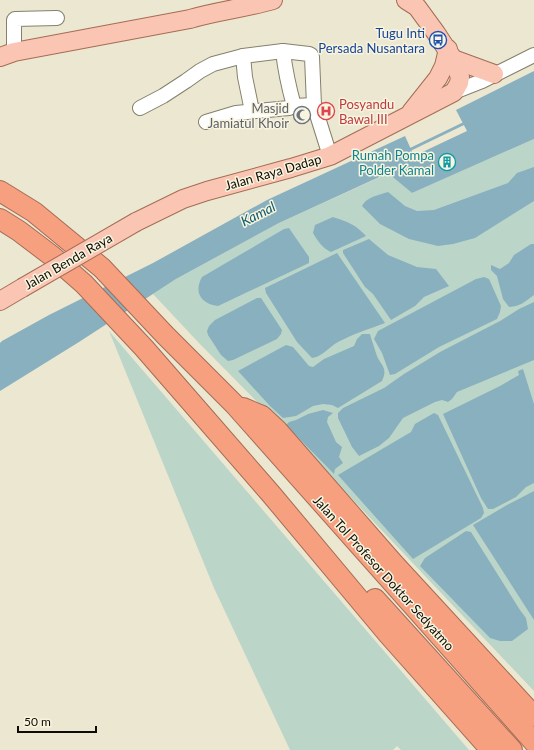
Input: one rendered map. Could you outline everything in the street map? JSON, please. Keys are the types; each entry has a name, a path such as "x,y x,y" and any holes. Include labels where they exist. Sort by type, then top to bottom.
{"highway":[{"name":"Jalan Tol Profesor Doktor Sedyatmo","path":"0,191 34,212 102,268 164,335 234,405 534,742"},
{"name":"Jalan Tol Profesor Doktor Sedyatmo","path":"0,220 47,252 84,284 144,348 271,494 388,634 491,750"},
{"name":"Jalan Tol Profesor Doktor Sedyatmo","path":"234,405 262,416 277,430 394,564 534,716"},
{"name":"Jalan Tol Profesor Doktor Sedyatmo","path":"271,494 335,556 512,750"},
{"path":"516,696 534,712"}],"main road":[{"path":"7,55 190,19 207,14 261,4 273,0"},
{"path":"406,0 417,8 450,54 460,77 459,83 454,92"},
{"path":"450,54 494,74"},
{"name":"Jalan Raya Dadap","path":"408,116 438,78 450,54"},
{"name":"Jalan Raya Dadap","path":"136,222 183,199 284,166 330,156 454,92"},
{"name":"Jalan Benda Raya","path":"0,301 136,222"}],"street":[{"path":"7,55 15,19 57,18"},
{"path":"283,51 294,106"},
{"path":"140,108 164,96 200,71 213,64 243,56 283,51 309,54 312,57 315,110 330,156"},
{"path":"454,92 534,55"},
{"path":"243,56 245,77 252,111"},
{"path":"206,122 236,113 289,108 294,106 315,110"}],"green space":[{"path":"534,139 534,691 337,483 198,342 153,294 176,279 279,223 389,173 412,193"},
{"path":"109,331 469,750 401,750 397,746 393,750 290,750 214,588"}],"water":[{"path":"534,71 534,139 412,193 388,173 279,223 176,279 0,391 0,343 2,341 49,315 153,263 267,200 405,136 414,156 467,131 456,110"},
{"path":"534,167 534,201 475,238 453,244 438,246 409,239 380,224 362,206 366,200 388,192 405,206 417,211 434,210 508,183 517,173"},
{"path":"333,217 351,224 366,236 331,252 328,251 320,244 313,233 315,225"},
{"path":"289,228 309,257 309,263 218,306 207,303 201,297 198,288 202,277 284,229"},
{"path":"369,239 388,255 417,267 436,269 449,286 424,297 415,306 391,320 373,294 365,287 343,253 343,250"},
{"path":"531,244 534,244 534,295 520,305 509,307 503,299 497,276 491,270 491,265 500,269 509,263 514,255"},
{"path":"337,253 385,323 344,339 319,356 312,358 297,342 266,293 265,288"},
{"path":"484,277 489,279 501,306 497,319 439,347 395,374 390,375 382,353 374,339 378,331 476,279"},
{"path":"257,298 261,298 282,330 281,334 277,339 228,361 221,355 208,335 207,331 209,326 215,320"},
{"path":"534,302 534,360 457,392 448,402 442,400 435,402 403,418 389,438 379,446 359,456 352,447 338,418 338,413 343,408 384,388 440,352"},
{"path":"362,334 370,334 377,357 384,369 384,376 382,381 338,408 332,405 323,404 313,406 296,416 283,418 238,371 286,345 293,347 309,366 313,367 324,359 354,346 357,339"},
{"path":"523,369 534,404 534,483 526,487 516,497 493,509 488,509 481,498 443,414 500,386 519,375 518,371"},
{"path":"323,410 333,413 328,417 327,422 336,442 342,447 339,457 343,463 335,469 334,474 286,425 289,422 308,414"},
{"path":"434,413 438,415 483,508 484,513 481,518 413,559 338,475 411,432 415,424"},
{"path":"534,491 534,620 473,525"},
{"path":"466,531 471,532 526,618 528,629 512,641 500,641 490,638 420,566 425,558"}],"waterway":[{"name":"Kamal","path":"407,151 467,122"}],"place":[{"name":"Tugu Inti Persada Nusantara","path":"438,40"},
{"name":"Posyandu Bawal III","path":"326,111"},
{"name":"Masjid Jamiatul Khoir","path":"302,115"},
{"name":"Rumah Pompa Polder Kamal","path":"447,162"}]}
